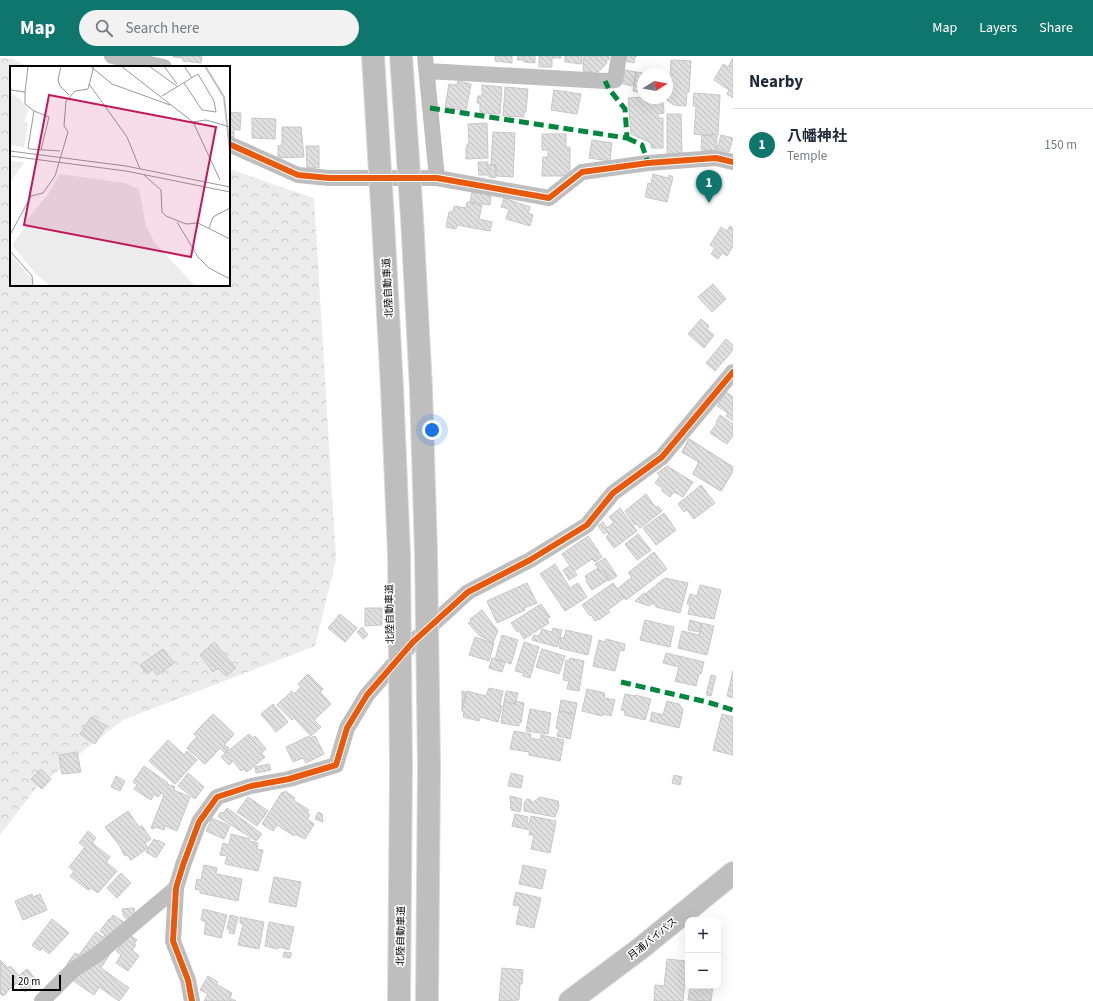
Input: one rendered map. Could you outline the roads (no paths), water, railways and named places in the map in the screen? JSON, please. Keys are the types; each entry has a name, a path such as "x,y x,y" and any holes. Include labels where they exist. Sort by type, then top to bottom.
{"highway":[{"name":"北陸自動車道","path":"373,56 392,388 398,554 401,769 399,1001"},
{"path":"401,56 412,218 421,389 426,552 429,766 427,1001"},
{"name":"月浦バイパス","path":"570,1001 641,948 733,873"}],"street":[{"path":"112,56 159,66"},
{"path":"437,178 426,64 605,81 615,80 619,56"},
{"path":"230,144 298,175 329,178 437,178 549,198 582,172 648,163 716,158 733,162"},
{"path":"192,1001 188,980 173,941 176,888 199,822 217,797 252,786 289,779 336,765 347,728 367,695 413,642 468,592 530,560 587,525 613,493 662,457 733,372"},
{"path":"42,1001 73,970 98,954 176,888"}],"place":[{"name":"八幡神社","path":"709,203"}]}
